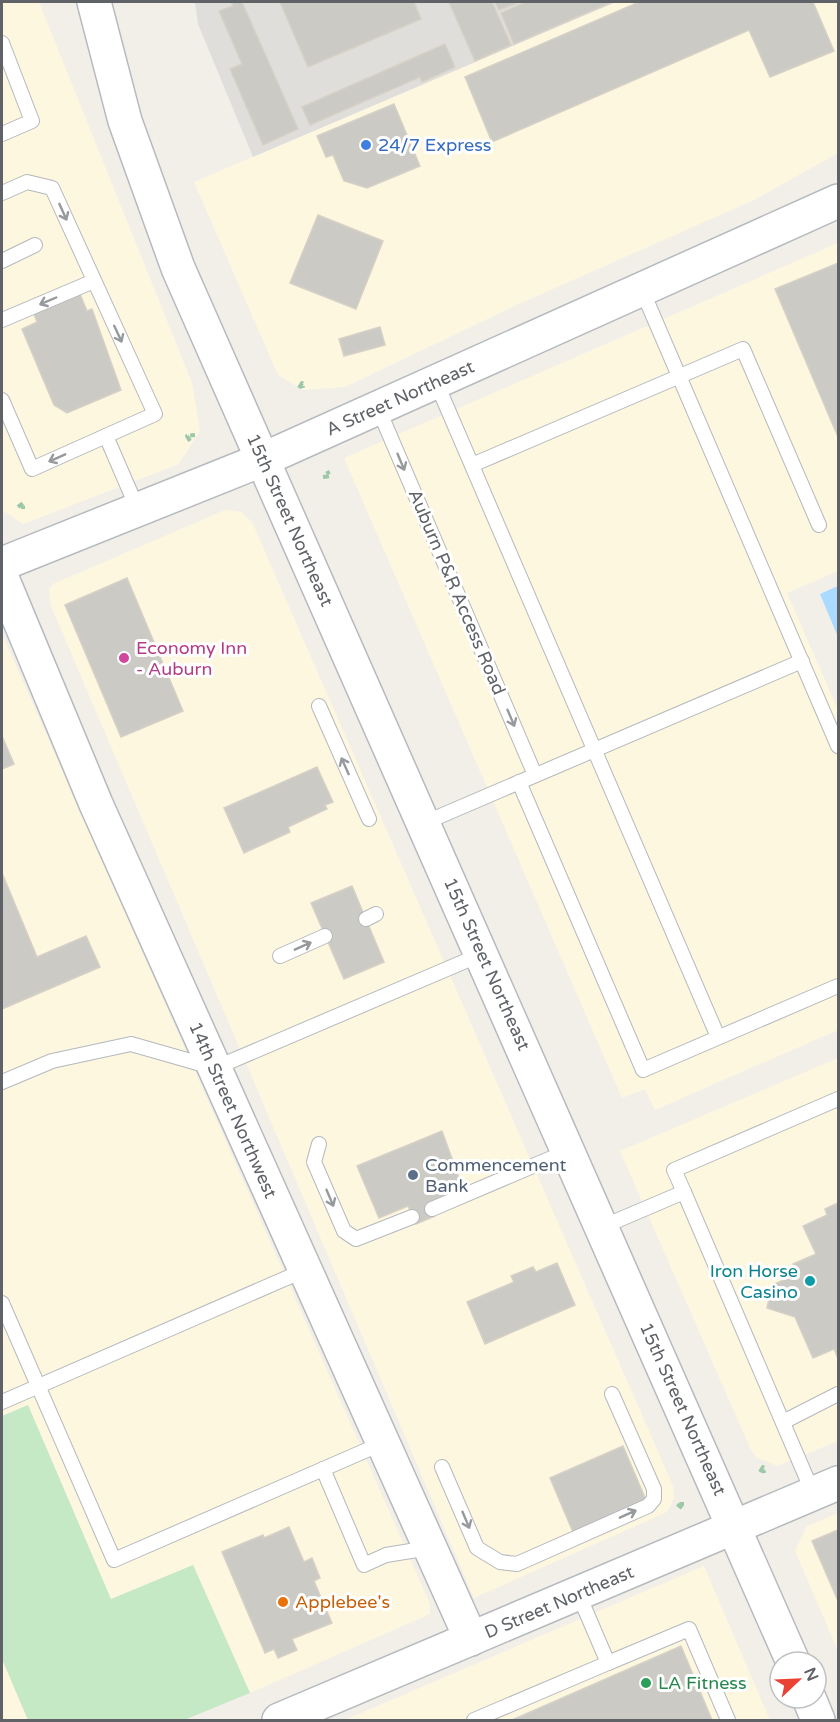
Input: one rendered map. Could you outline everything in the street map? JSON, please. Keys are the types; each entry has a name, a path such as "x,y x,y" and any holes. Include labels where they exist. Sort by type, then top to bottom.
{"street":[{"name":"15th Street Northeast","path":"94,2 125,122 178,268 788,1650"},
{"name":"A Street Northeast","path":"2,564 264,459 838,201"},
{"name":"14th Street Northwest","path":"2,578 96,804 471,1639"},
{"name":"D Street Northeast","path":"279,1720 826,1488"}],"lane":[{"path":"2,47 32,121 2,134"},
{"path":"2,193 27,182 52,188 155,414 32,469 2,400"},
{"path":"2,261 35,245"},
{"path":"2,320 94,281"},
{"path":"642,290 838,747"},
{"path":"472,465 743,349 819,525"},
{"path":"436,382 718,1038"},
{"name":"Auburn P&R Access Road","path":"378,408 535,775"},
{"path":"106,436 138,510"},
{"path":"424,823 802,661"},
{"path":"319,706 369,819"},
{"path":"519,782 643,1070 838,986"},
{"path":"280,956 325,936"},
{"path":"2,1083 51,1061 131,1044 215,1068 482,954"},
{"path":"826,1488 783,1422 674,1170 838,1099"},
{"path":"319,1144 314,1162 344,1231 356,1239 412,1217"},
{"path":"432,1209 569,1151"},
{"path":"602,1227 684,1192"},
{"path":"2,1402 305,1270"},
{"path":"2,1303 114,1560 383,1443"},
{"path":"442,1467 477,1548 500,1562 517,1564 648,1506 654,1498 654,1489 612,1394"},
{"path":"783,1422 838,1394"},
{"path":"323,1469 364,1565 386,1555 429,1548"},
{"path":"578,1593 608,1663"},
{"path":"474,1720 689,1629 728,1720"}],"path":[{"path":"190,441 188,436 195,435"},
{"path":"323,477 330,477 327,471"}],"shaded area":[{"path":"2,2 39,2 192,383 200,431 179,464 23,524 2,510"},
{"path":"195,2 616,2 253,157 198,24"},
{"path":"616,2 838,2 838,153 754,200 519,304 345,387 303,390 278,375 194,182"},
{"path":"838,243 838,571 787,593 838,710 838,1030 655,1110 645,1089 622,1098 344,458"},
{"path":"225,510 241,512 252,522 673,1486 674,1498 665,1513 474,1598 51,606 49,588 53,584"},
{"path":"2,634 430,1604 430,1614 250,1693 193,1565 111,1600 28,1405 2,1416"},
{"path":"838,1058 838,1441 777,1466 756,1457 751,1450 620,1151"},
{"path":"838,1513 838,1651 795,1551 806,1527"},
{"path":"704,1566 770,1720 345,1720"},
{"path":"2,1659 28,1720 2,1720"}],"green space":[{"path":"28,1405 111,1599 193,1565 250,1693 184,1720 28,1720 2,1659 2,1416"}],"water":[{"path":"838,586 838,637 820,594"}],"building":[{"path":"231,2 242,2 298,129 263,145 230,69 242,64 219,11 233,6"},
{"path":"280,2 414,2 421,19 308,67"},
{"path":"449,2 492,2 511,45 475,61"},
{"path":"495,2 519,2 499,10"},
{"path":"526,2 612,2 514,44 501,13"},
{"path":"639,2 813,2 834,51 770,77 749,30 492,142 465,77"},
{"path":"445,44 455,67 422,82 420,77 310,125 302,107"},
{"name":"24/7 Express","path":"394,104 420,166 367,188 344,181 333,155 326,157 317,136"},
{"path":"318,215 383,241 356,309 290,283"},
{"path":"838,263 838,437 775,289"},
{"path":"80,294 87,311 92,309 121,390 67,413 54,405 22,329 37,322 34,314"},
{"path":"380,327 385,345 344,356 339,339"},
{"name":"Economy Inn - Auburn","path":"127,578 183,711 121,737 65,605"},
{"path":"2,736 14,764 2,769"},
{"path":"317,767 333,802 325,805 327,809 288,827 290,832 244,853 224,808"},
{"path":"2,873 37,957 86,936 100,967 2,1009"},
{"path":"352,886 384,962 344,979 311,903"},
{"path":"442,1131 463,1189 430,1203 435,1216 416,1224 408,1206 379,1218 357,1166"},
{"name":"Iron Horse Casino","path":"838,1203 838,1359 834,1349 813,1358 795,1317 767,1308 772,1285 797,1274 793,1264 816,1254 803,1226 827,1215 825,1209"},
{"path":"557,1263 575,1305 485,1344 467,1302 514,1282 511,1276 533,1267 536,1272"},
{"path":"623,1446 646,1500 573,1532 550,1478"},
{"name":"Applebee's","path":"289,1527 304,1562 312,1558 320,1578 314,1581 332,1623 292,1639 297,1650 278,1658 274,1649 265,1653 222,1552"},
{"path":"838,1530 838,1601 812,1541"},
{"name":"LA Fitness","path":"681,1646 712,1720 512,1720"}],"place":[{"name":"24/7 Express","path":"366,145"},
{"name":"Economy Inn - Auburn","path":"124,658"},
{"name":"Commencement Bank","path":"413,1175"},
{"name":"Iron Horse Casino","path":"810,1281"},
{"name":"Applebee's","path":"283,1602"},
{"name":"LA Fitness","path":"646,1683"}]}
